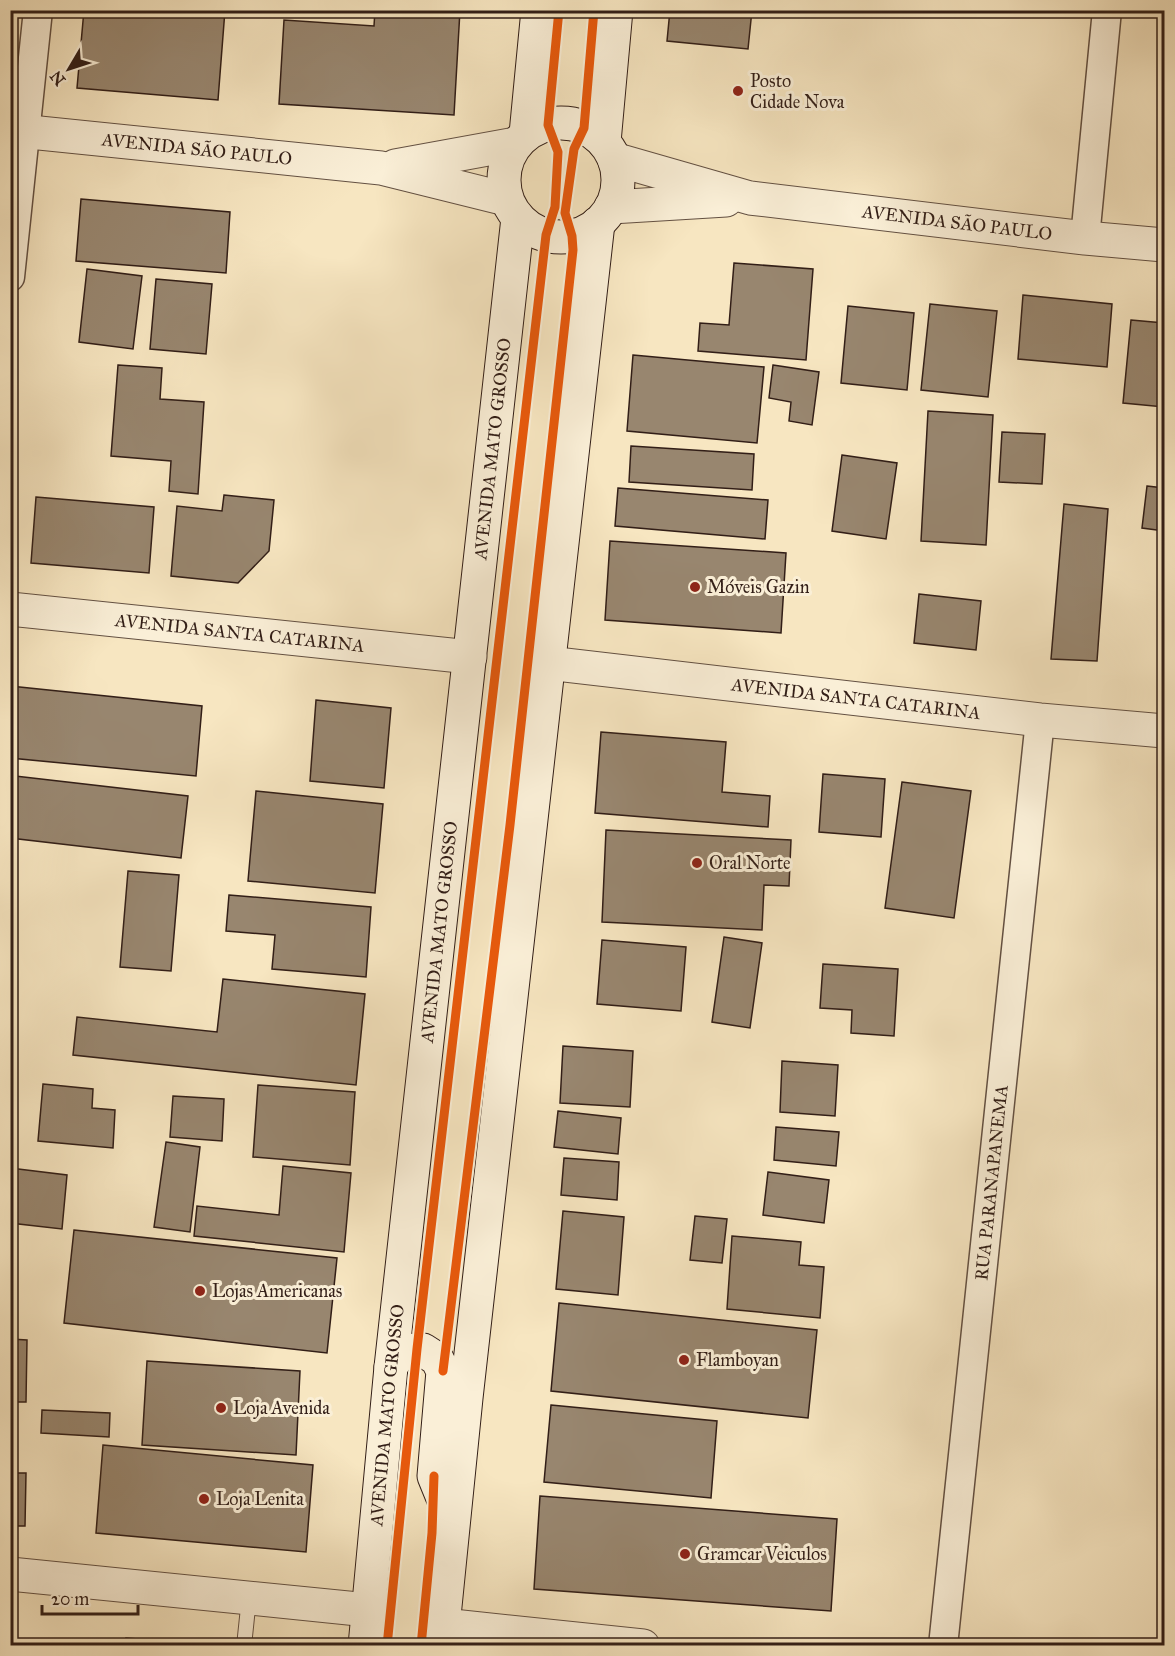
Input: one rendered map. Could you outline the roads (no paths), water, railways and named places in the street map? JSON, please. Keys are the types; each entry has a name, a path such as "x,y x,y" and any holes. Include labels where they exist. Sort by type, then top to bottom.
{"main road":[{"path":"521,139 538,10"},
{"path":"609,151 616,10"},
{"path":"605,215 579,234 557,237 529,228 512,208 503,173 505,163 521,139 542,125 558,123 575,124 591,131 609,151 617,172 618,186 605,215 548,663 442,1635 643,1646"},
{"name":"AVENIDA SÃO PAULO","path":"18,131 381,168 512,208"},
{"name":"AVENIDA SÃO PAULO","path":"381,168 521,139"},
{"name":"AVENIDA SÃO PAULO","path":"609,151 750,198 1085,238 1164,245"},
{"name":"AVENIDA SÃO PAULO","path":"605,215 750,198"},
{"name":"AVENIDA MATO GROSSO","path":"364,1646 392,1366 470,657 512,208"},
{"name":"AVENIDA SANTA CATARINA","path":"10,609 470,657"},
{"name":"AVENIDA SANTA CATARINA","path":"548,663 1040,720 1164,731"},
{"path":"392,1366 399,1355 423,1350 437,1359 443,1371 434,1476 453,1525"},
{"path":"10,1574 368,1610"}],"street":[{"path":"10,277 18,131 38,10"},
{"path":"1085,238 1107,10"},
{"name":"RUA PARANAPANEMA","path":"943,1646 1040,720"}],"lane":[{"path":"244,1646 249,1598"}],"place":[{"name":"Posto Cidade Nova","path":"738,91"},
{"name":"Móveis Gazin","path":"695,587"},
{"name":"Oral Norte","path":"697,863"},
{"name":"Lojas Americanas","path":"200,1291"},
{"name":"Flamboyan","path":"684,1360"},
{"name":"Loja Avenida","path":"221,1408"},
{"name":"Loja Lenita","path":"204,1499"},
{"name":"Gramcar Veiculos","path":"685,1554"}]}
